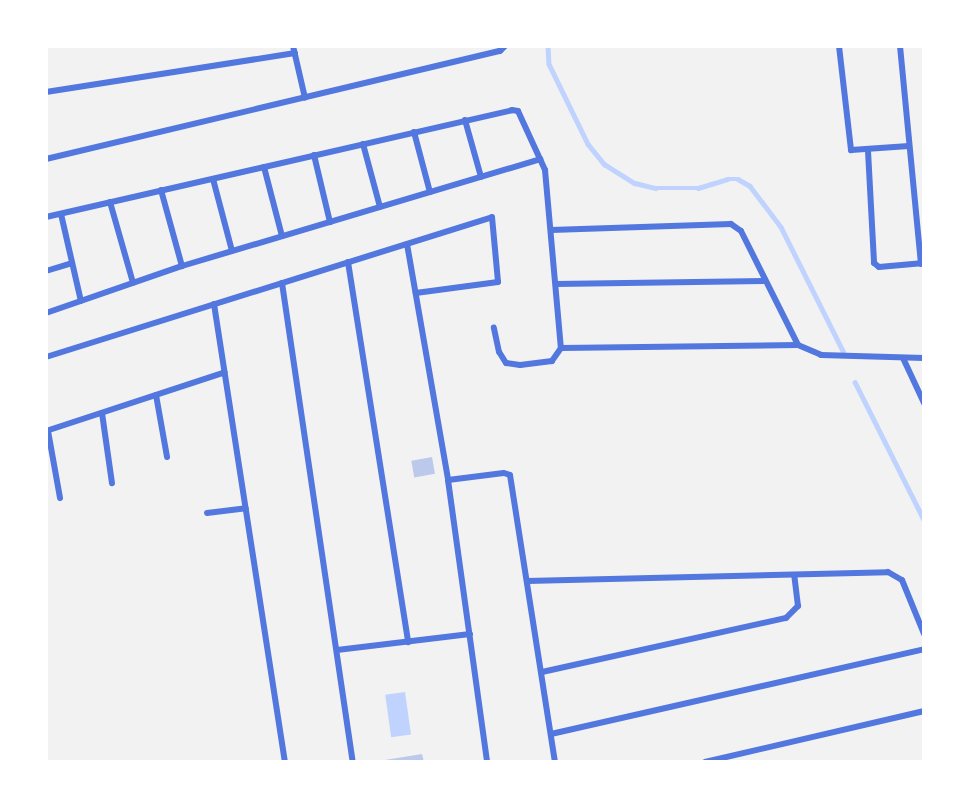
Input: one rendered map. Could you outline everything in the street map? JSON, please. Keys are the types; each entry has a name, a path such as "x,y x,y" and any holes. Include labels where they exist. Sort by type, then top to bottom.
{"street":[{"path":"46,159 500,51 505,46"},
{"path":"839,46 851,150 868,151 909,146"},
{"path":"868,151 874,263 879,267 922,263 900,46"},
{"path":"46,92 294,50 305,98"},
{"path":"46,217 465,120 512,110 518,111 545,170 561,348 552,361 520,365 506,363 499,352 494,328"},
{"path":"465,120 481,177"},
{"path":"414,132 430,192"},
{"path":"363,144 380,207"},
{"path":"314,155 330,222"},
{"path":"46,313 182,266 540,159"},
{"path":"264,167 282,236"},
{"path":"213,178 232,251"},
{"path":"161,190 182,266"},
{"path":"110,202 133,283"},
{"path":"60,214 81,301"},
{"path":"46,357 492,217 498,282 417,293"},
{"path":"551,230 731,224 741,231 798,345"},
{"path":"407,244 448,480 487,762"},
{"path":"348,262 408,642"},
{"path":"46,270 72,263"},
{"path":"556,284 765,281"},
{"path":"282,283 353,762"},
{"path":"214,304 285,762"},
{"path":"561,348 798,345 821,355 924,358"},
{"path":"903,358 924,403"},
{"path":"60,498 47,431 225,372"},
{"path":"156,395 168,457"},
{"path":"102,413 112,483"},
{"path":"448,480 504,473 510,475 555,762"},
{"path":"207,513 246,508"},
{"path":"527,581 888,572 902,580 924,634"},
{"path":"542,672 786,618 794,613 798,606 794,575"},
{"path":"337,650 470,634"},
{"path":"551,734 924,649"},
{"path":"705,762 924,711"}],"water":[{"path":"405,692 411,735 391,737 385,695"}],"building":[{"path":"432,457 435,474 414,477 411,461"},
{"path":"422,754 424,762 385,762 385,760"}],"waterway":[{"path":"548,46 549,64 588,144 604,164 635,183 655,188 698,188 728,179 738,179 750,186 781,227 843,351"},
{"path":"855,382 924,520"}]}
